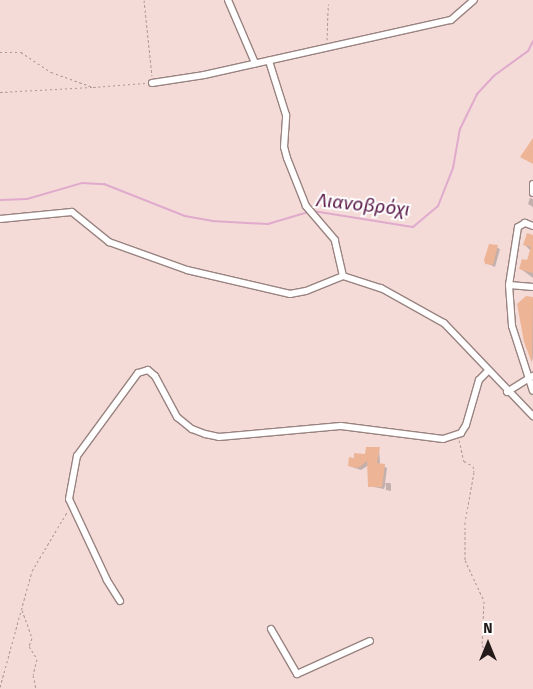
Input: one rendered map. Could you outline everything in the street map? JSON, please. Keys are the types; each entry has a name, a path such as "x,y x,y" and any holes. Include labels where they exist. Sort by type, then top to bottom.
{"street":[{"path":"228,0 255,63"},
{"path":"152,83 269,61 450,20 474,0"},
{"path":"269,61 286,115 284,147 287,158 306,206 335,240 343,276"},
{"path":"532,192 533,184"},
{"path":"0,219 72,212 110,242 187,270 290,294 306,291 343,276 381,288 444,323 487,372 533,416"},
{"path":"533,226 525,223 518,227 509,285 512,326 533,391"},
{"path":"509,285 533,287"},
{"path":"120,600 107,580 71,505 70,489 77,456 138,373 148,370 155,376 170,406 183,423 219,437 342,426 422,438 443,439 457,434 466,425 479,380 487,372"},
{"path":"507,392 530,378"},
{"path":"271,629 297,674 370,642"}],"path":[{"path":"0,92 152,83 144,0"},
{"path":"327,48 328,4"},
{"path":"0,52 21,52 52,72 93,87"},
{"path":"457,434 464,461 473,466 474,472 465,522 464,560 484,601 482,645 490,658"},
{"path":"0,687 32,570 71,505"},
{"path":"21,609 32,638 30,646 37,659 33,675 36,689"}],"building":[{"path":"533,138 533,164 520,157"},
{"path":"527,233 533,235 533,273 519,269 522,259 527,260 531,247 523,245"},
{"path":"489,244 498,245 493,265 485,264 484,260"},
{"path":"526,296 533,297 532,363 524,342 517,304"},
{"path":"366,447 380,447 377,463 385,464 382,487 368,487 367,461 358,468 348,466 349,457 354,458 354,453 365,454"}],"waterway":[{"name":"Λιανοβρόχι","path":"313,211 413,227 438,206 453,168 460,129 477,94 495,75 528,51 533,41"},
{"name":"Λιανοβρόχι","path":"0,200 27,199 82,183 104,184 185,216 212,221 268,224 308,212"}]}
